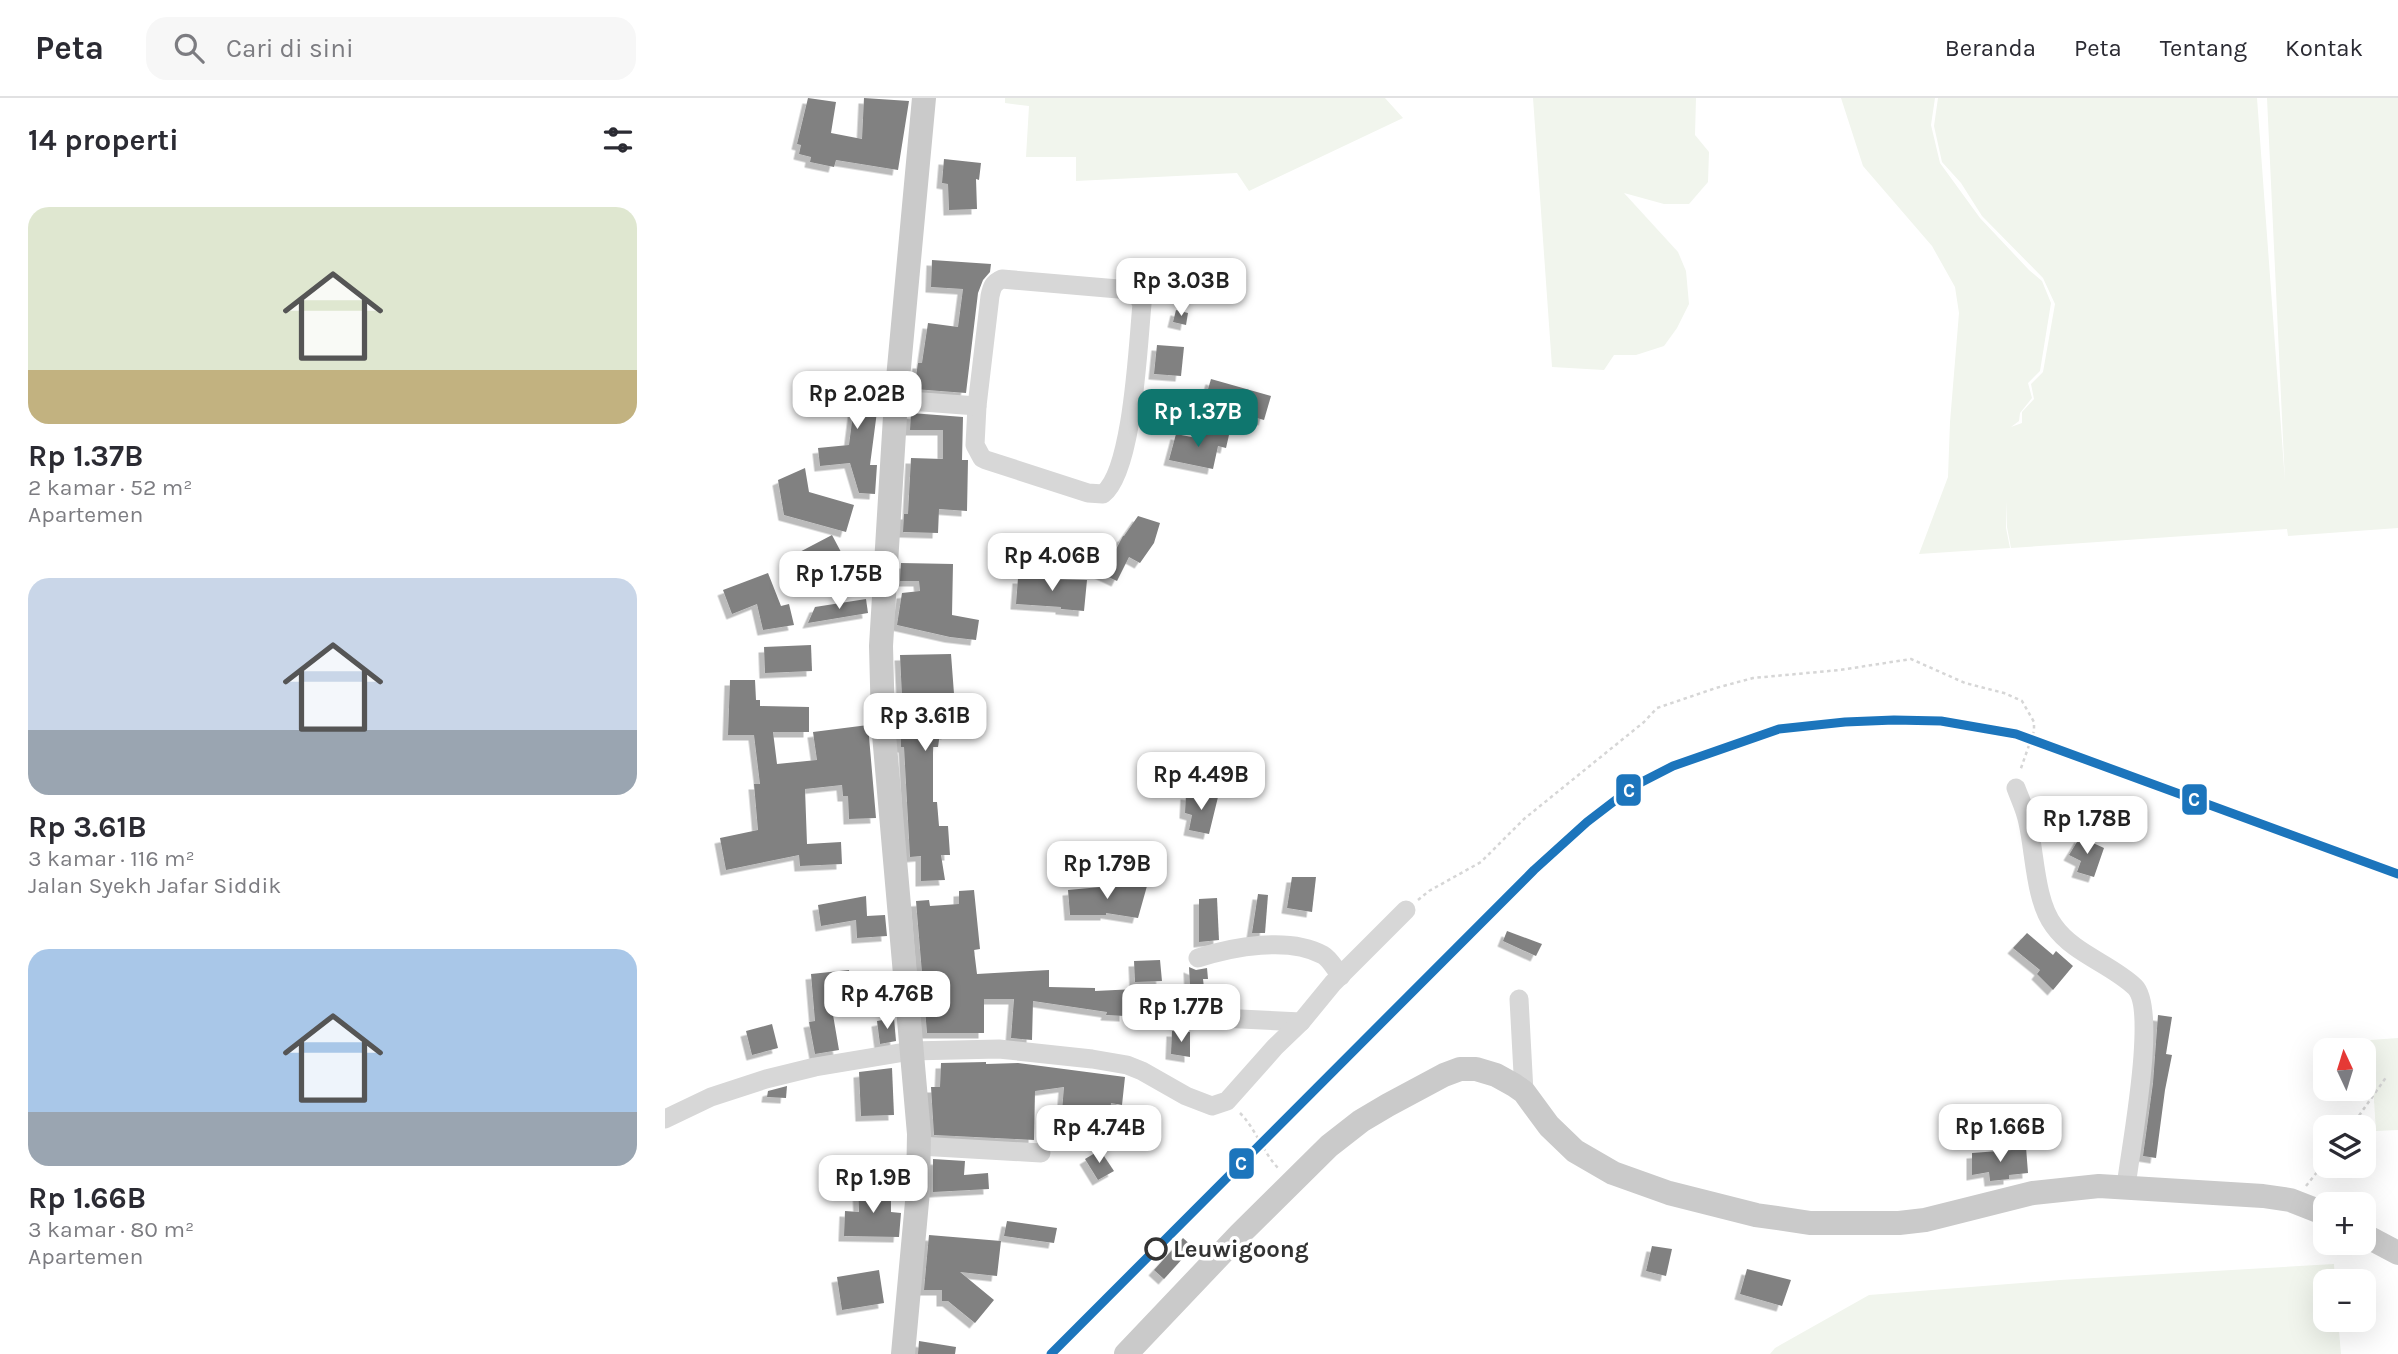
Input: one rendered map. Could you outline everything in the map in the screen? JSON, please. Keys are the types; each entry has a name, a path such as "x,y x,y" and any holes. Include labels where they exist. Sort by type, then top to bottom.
{"main road":[{"path":"903,1354 918,1191 919,1146 883,723 881,646 896,400 924,98"},
{"path":"1126,1354 1329,1146 1361,1121 1444,1074 1460,1069 1476,1069 1496,1075 1524,1093 1557,1135 1575,1151 1612,1173 1669,1193 1756,1215 1811,1223 1899,1223 1926,1220 2033,1193 2099,1186 2263,1196 2293,1201 2313,1209"},
{"path":"2376,1241 2398,1253"}],"street":[{"path":"1002,279 1130,290 1136,293 1142,304 1132,419 1123,453 1106,492 1098,495 1088,493 982,458 975,445 977,406 992,287 996,282 1002,279"},
{"path":"896,400 977,406"},
{"path":"2016,788 2028,822 2042,900 2054,927 2089,956 2134,986 2143,1003 2145,1034 2126,1187"},
{"path":"665,1119 711,1097 766,1079 911,1051 999,1049 1127,1065 1186,1096 1212,1106 1227,1101 1341,976 1406,910"},
{"path":"1198,958 1248,946 1299,948 1323,955 1341,976"},
{"path":"1519,999 1524,1093"},
{"path":"1178,1016 1301,1022"},
{"path":"919,1146 1041,1153"}],"path":[{"path":"1406,910 1429,891 1481,862 1524,820 1644,722 1657,708 1753,678 1840,670 1911,659 1965,683 2013,697 2022,701 2034,722 2034,731 2020,768 2016,788"},
{"path":"2359,1115 2387,1076"},
{"path":"1227,1101 1250,1125 1269,1157 1292,1182"},
{"path":"2293,1201 2313,1177"}],"shaded area":[{"path":"1005,98 1385,98 1403,118 1249,191 1237,173 1076,181 1076,157 1026,157 1029,106 1005,103"},
{"path":"1533,98 1696,98 1695,135 1709,152 1708,182 1689,204 1664,204 1624,193 1678,252 1686,271 1689,304 1664,346 1636,355 1614,355 1604,370 1552,367"},
{"path":"1841,98 1935,98 1931,125 1940,163 1980,218 2042,281 2051,303 2040,371 2028,383 2032,398 2020,413 2019,421 2011,427 2022,423 2022,412 2034,399 2031,384 2043,372 2055,304 2043,278 1982,216 1961,183 1942,162 1934,126 1938,98 2257,98 2285,482 2267,98 2398,98 2398,528 2288,536 2287,529 2011,548 2007,527 2007,501 2006,528 2010,548 1919,554 1948,477 1959,313 1955,287 1932,246 1863,166"},
{"path":"2398,1038 2398,1130 2376,1131 2374,1101 2377,1101 2377,1040"},
{"path":"2334,1264 2334,1269 2313,1269 2313,1332 2339,1332 2341,1354 1770,1354 1775,1348 1869,1295 2060,1280"}],"building":[{"path":"808,98 836,102 831,133 862,139 864,98 909,101 898,170 836,160 834,167 810,162 811,157 799,154 801,145 797,144"},
{"path":"944,159 981,163 979,180 976,179 977,209 949,210 948,184 942,183"},
{"path":"932,260 991,264 990,272 983,280 978,293 966,393 914,389 918,363 922,363 928,323 958,327 963,289 931,287"},
{"path":"1176,310 1188,313 1186,325 1173,322"},
{"path":"1157,345 1184,347 1181,376 1154,374"},
{"path":"836,372 855,375 854,378 881,381 870,465 877,465 875,494 859,493 850,463 820,466 818,448 849,445 855,398 832,395"},
{"path":"1211,379 1271,396 1264,420 1204,403"},
{"path":"911,413 963,417 962,460 968,460 967,511 939,509 938,533 903,532 904,514 908,514 911,458 943,459 943,430 910,430"},
{"path":"1205,429 1229,435 1226,448 1218,446 1213,469 1169,460 1176,434 1202,439"},
{"path":"805,468 809,492 854,505 846,532 784,515 778,480"},
{"path":"1138,516 1160,523 1154,543 1140,563 1129,557 1117,581 1100,573 1109,553 1113,555"},
{"path":"832,535 849,567 860,560 871,561 870,580 831,580 840,574 841,564 806,582 792,556"},
{"path":"901,563 953,564 952,615 979,620 976,640 897,625 902,593 920,591 919,581 900,581"},
{"path":"768,573 781,606 789,604 794,625 763,630 757,604 732,614 723,590"},
{"path":"1018,578 1087,580 1084,611 1016,604"},
{"path":"866,599 868,613 808,623 815,607"},
{"path":"811,645 812,671 765,673 764,647"},
{"path":"951,654 955,707 943,708 947,734 940,733 938,747 933,747 933,802 937,802 939,826 948,826 950,855 941,855 945,880 921,881 921,856 910,857 904,747 901,747 903,718 900,655"},
{"path":"730,680 755,680 756,700 760,700 760,706 809,707 809,732 773,732 777,764 817,760 813,732 868,725 876,818 849,819 848,796 843,796 842,785 805,789 807,844 841,842 842,864 800,866 799,855 726,870 720,838 758,830 754,784 760,784 754,735 728,735"},
{"path":"1186,794 1218,797 1209,834 1189,830 1192,815 1185,813"},
{"path":"2080,837 2104,848 2094,877 2077,872 2081,861 2069,855"},
{"path":"1292,877 1316,877 1312,912 1287,908"},
{"path":"1147,886 1138,918 1106,913 1070,915 1068,890"},
{"path":"974,890 980,949 974,950 977,974 1049,970 1049,987 1095,988 1095,991 1136,989 1134,1006 1125,1006 1125,1016 1033,1001 1032,1040 1011,1038 1014,999 984,999 984,1033 927,1033 916,901 929,900 930,906 959,904 959,891"},
{"path":"1258,894 1268,895 1265,933 1252,933"},
{"path":"866,896 867,916 885,915 887,936 857,938 856,920 821,926 818,905"},
{"path":"1217,898 1219,940 1199,942 1199,899"},
{"path":"1507,931 1542,944 1536,956 1503,941"},
{"path":"2027,933 2053,955 2056,951 2073,966 2053,990 2037,974 2040,970 2013,948"},
{"path":"1160,960 1162,981 1135,982 1134,961"},
{"path":"1189,967 1196,970 1207,968 1208,979 1203,979 1206,1005 1188,1004 1186,988 1190,988"},
{"path":"849,970 853,1006 832,1009 839,1050 815,1054 809,1022 815,1021 811,974"},
{"path":"2158,1015 2172,1017 2166,1054 2172,1055 2156,1158 2143,1156 2153,1083"},
{"path":"894,1018 896,1041 880,1044 877,1021"},
{"path":"772,1024 778,1048 752,1055 746,1031"},
{"path":"1172,1031 1190,1032 1190,1057 1171,1054"},
{"path":"941,1063 1018,1063 1125,1077 1122,1105 1111,1103 1108,1139 1060,1134 1064,1087 1035,1091 1034,1140 934,1135 931,1087 940,1087"},
{"path":"892,1068 894,1115 861,1116 859,1072"},
{"path":"787,1086 786,1098 767,1097 768,1091"},
{"path":"2026,1147 2028,1173 1990,1181 1989,1172 1972,1175 1972,1153"},
{"path":"1100,1150 1114,1171 1098,1180 1085,1159"},
{"path":"933,1159 965,1161 964,1175 988,1173 989,1189 933,1192"},
{"path":"891,1186 891,1212 901,1213 899,1237 844,1236 845,1211 859,1212 858,1187"},
{"path":"1007,1221 1057,1228 1054,1243 1004,1236"},
{"path":"929,1235 1001,1241 997,1276 960,1272 994,1300 975,1323 948,1301 942,1301 942,1290 924,1290"},
{"path":"1183,1238 1193,1247 1164,1279 1154,1270"},
{"path":"1652,1246 1672,1249 1666,1276 1646,1271"},
{"path":"1747,1269 1791,1280 1782,1306 1740,1294"},
{"path":"879,1270 884,1303 842,1310 837,1277"},
{"path":"919,1341 956,1347 955,1354 918,1354"}],"transit line":[{"name":"C","path":"1051,1354 1534,870 1587,822 1634,786 1673,766 1779,729 1845,722 1941,721 2016,734 2398,874"}],"place":[{"name":"Leuwigoong","path":"1156,1249"}]}
